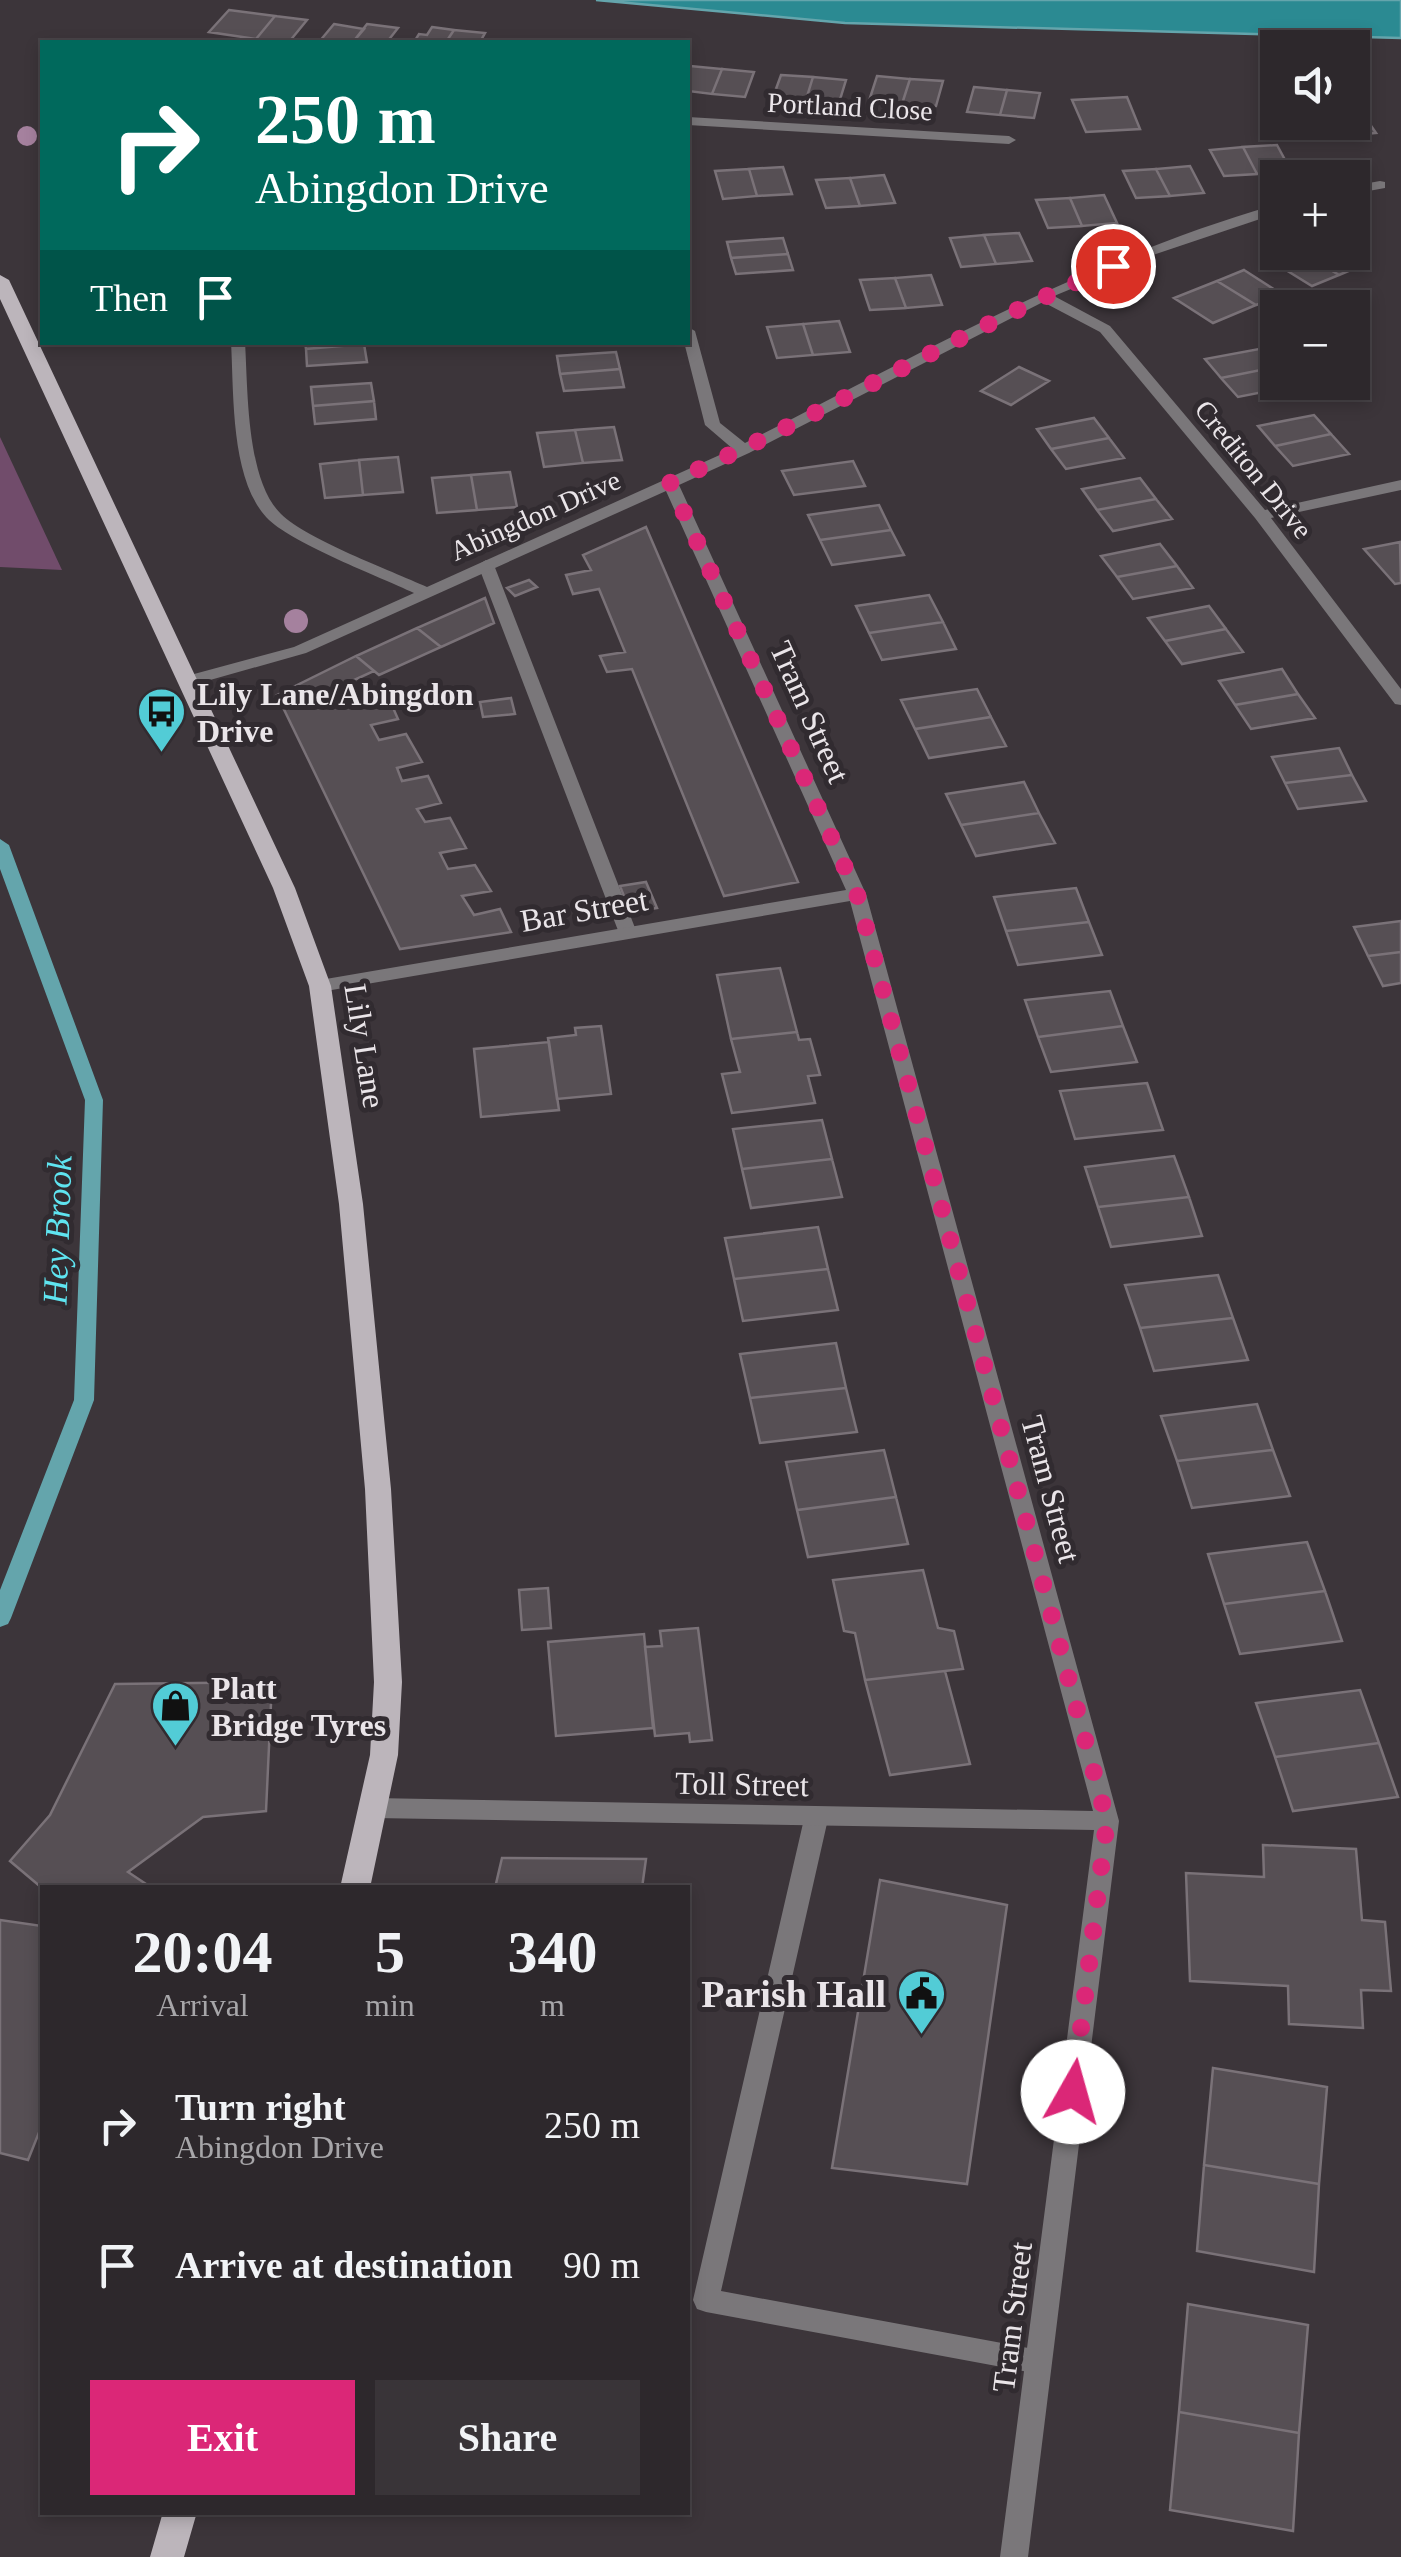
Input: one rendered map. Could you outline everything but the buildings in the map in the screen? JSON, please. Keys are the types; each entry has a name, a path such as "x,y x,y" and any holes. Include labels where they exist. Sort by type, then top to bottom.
{"main road":[{"name":"Lily Lane","path":"0,280 284,888 320,986 351,1204 378,1489 388,1682 384,1755 356,1885"},
{"path":"167,2557 179,2515"}],"street":[{"name":"Portland Close","path":"690,121 1009,140"},
{"path":"1370,187 1380,185"},
{"name":"Abingdon Drive","path":"190,681 300,650 744,450 1043,296 1148,252 1260,214"},
{"name":"Crediton Drive","path":"1043,296 1106,329 1261,514 1401,700"},
{"path":"690,339 712,425 744,450"},
{"path":"238,345 255,486 275,518 425,592"},
{"name":"Tram Street","path":"670,482 857,894 1107,1821 1014,2557"},
{"path":"1261,514 1401,485"},
{"path":"486,565 628,933"},
{"name":"Bar Street","path":"320,986 857,894"},
{"name":"Toll Street","path":"374,1808 816,1819 1107,1821"},
{"path":"816,1819 706,2300 1039,2362"}],"shaded area":[{"path":"0,437 62,570 0,567"}],"water":[{"path":"596,0 1401,0 1401,38 1370,37 1370,30 1260,30 1260,34 845,23"}],"waterway":[{"name":"Hey Brook","path":"0,845 94,1100 84,1400 0,1618"}],"place":[{"name":"Lily Lane/Abingdon Drive","path":"162,754"},
{"name":"Platt Bridge Tyres","path":"176,1748"},
{"name":"Parish Hall","path":"921,2036"}],"route":[{"path":"1073,2092 1107,1821 857,894 670,482 744,450 1043,296 1113,266"}]}
